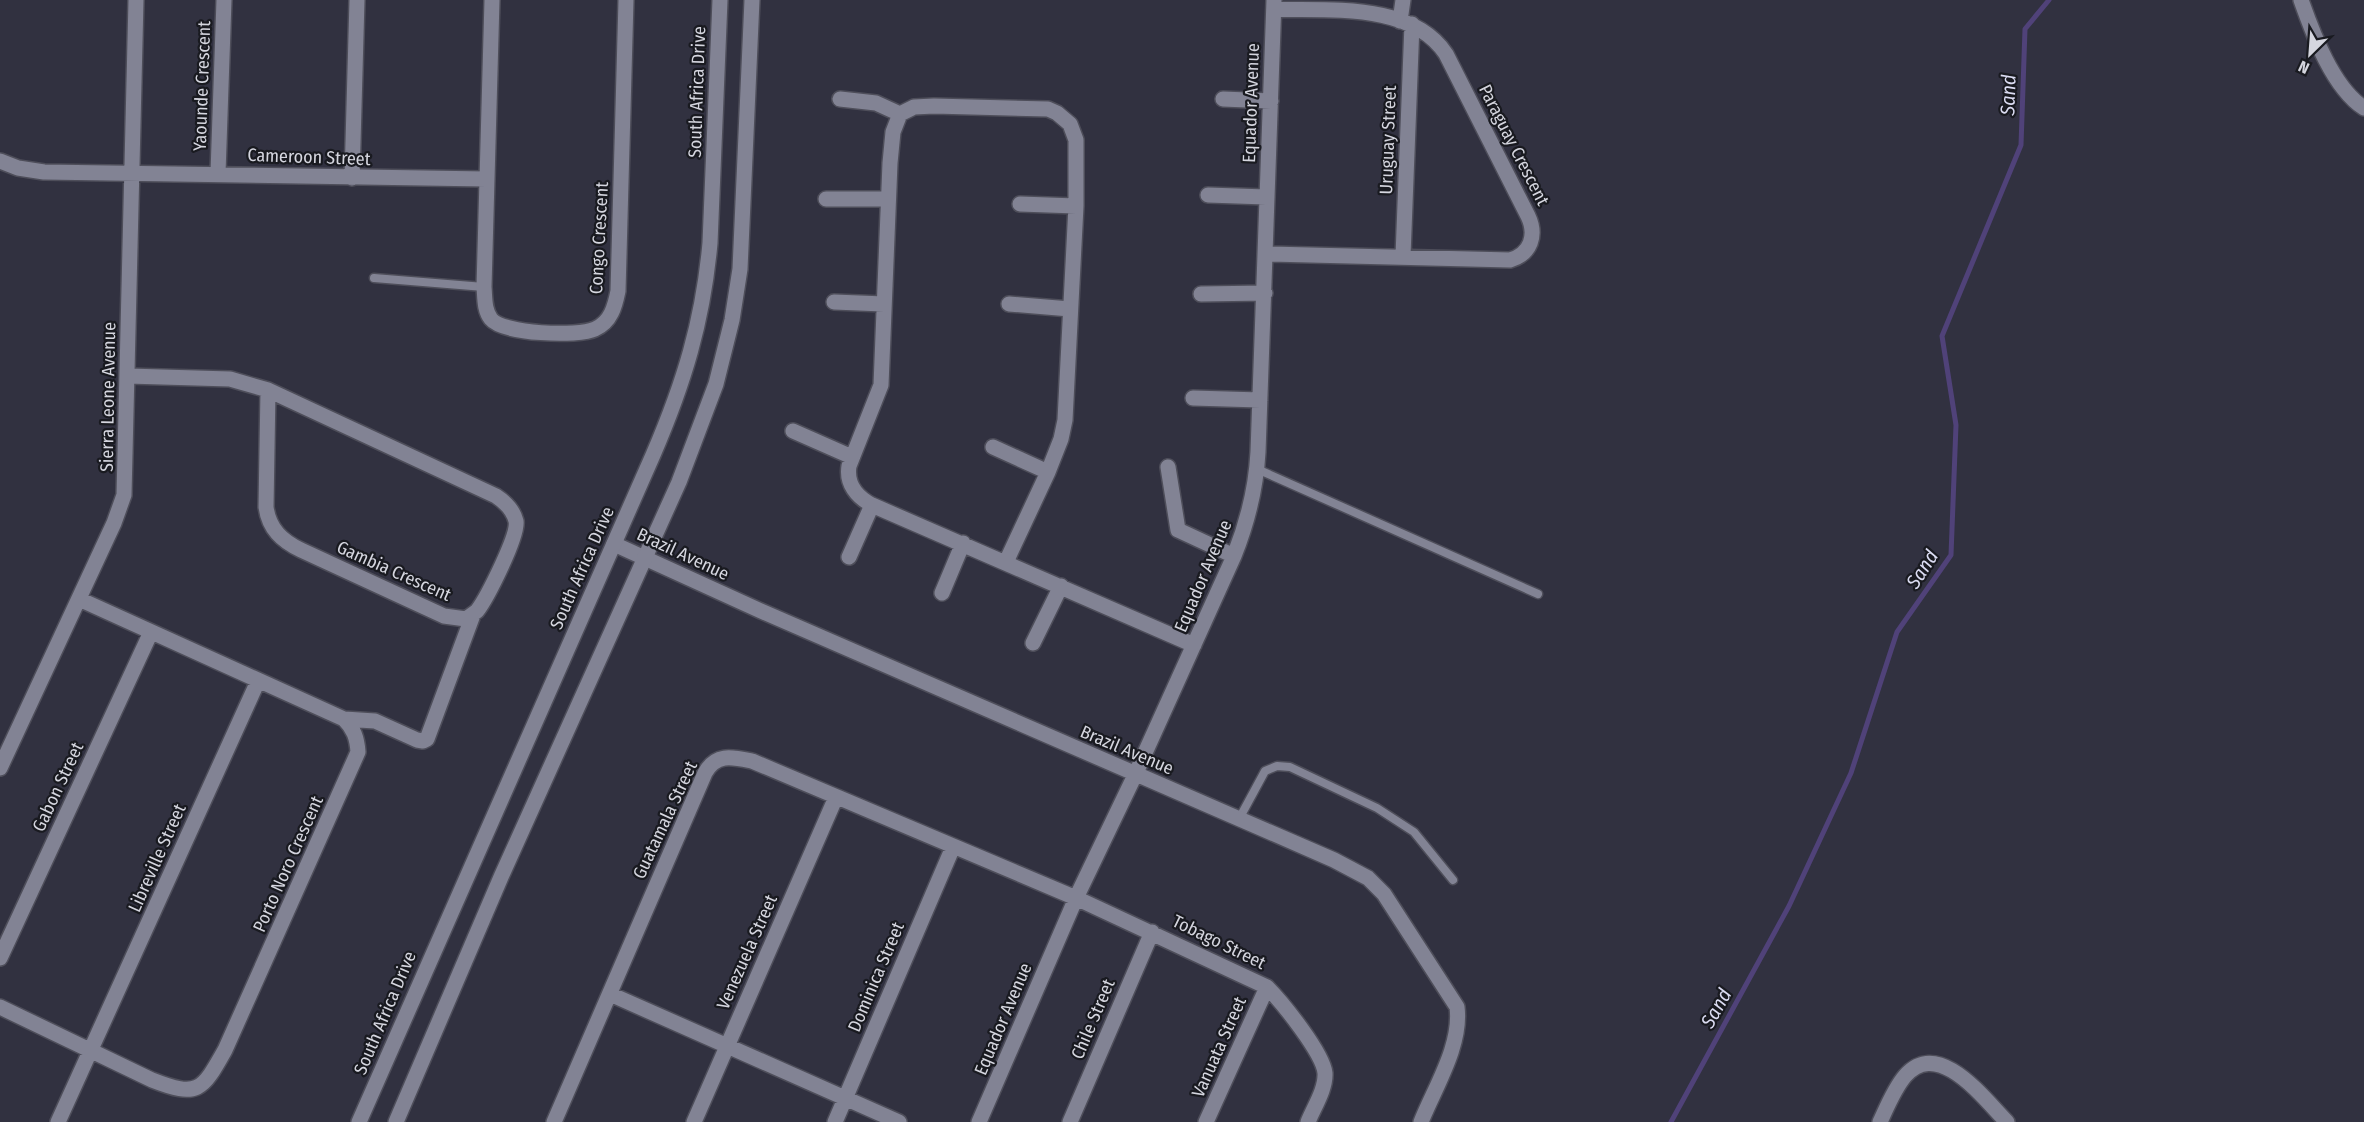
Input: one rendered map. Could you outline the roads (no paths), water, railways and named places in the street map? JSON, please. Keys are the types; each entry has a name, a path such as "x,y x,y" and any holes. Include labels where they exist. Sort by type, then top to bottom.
{"street":[{"name":"Sierra Leone Avenue","path":"0,768 114,523 124,495 136,0"},
{"name":"Yaounde Crescent","path":"218,173 224,0"},
{"path":"352,178 357,0"},
{"name":"Congo Crescent","path":"492,0 486,179 485,307 490,318 498,325 512,329 585,332 596,329 610,316 618,291 626,0"},
{"name":"South Africa Drive","path":"359,1122 670,415 695,340 703,301 710,243 720,0"},
{"path":"396,1122 501,877 679,482 716,384 732,320 740,269 752,0"},
{"name":"Uruguay Street","path":"1403,0 1406,23 1404,256"},
{"path":"2301,0 2335,78 2350,97 2364,108"},
{"name":"Paraguay Crescent","path":"1266,254 1510,260 1522,255 1529,247 1533,231 1528,216 1446,54 1436,42 1406,23 1371,13 1274,4"},
{"name":"Equador Avenue","path":"979,1122 1076,898 1135,775 1249,518 1257,469 1274,4"},
{"path":"840,99 876,103 900,114"},
{"path":"1223,99 1271,100"},
{"path":"1006,562 1048,472 1061,439 1065,420 1076,206 1076,140 1070,124 1057,113 1039,108 914,107 900,114 894,125 891,144 881,385 848,471 855,492 872,505 1194,645"},
{"name":"Cameroon Street","path":"0,161 18,168 44,172 486,179"},
{"path":"1208,195 1266,197"},
{"path":"826,199 888,199"},
{"path":"1020,204 1076,206"},
{"path":"1201,294 1265,293"},
{"path":"834,302 884,304"},
{"path":"1009,304 1070,309"},
{"path":"79,598 344,719 375,721 423,741 427,739 473,615 481,606 515,534 516,521 510,507 496,496 268,390 230,379 128,376"},
{"name":"Gambia Crescent","path":"268,390 266,507 267,515 279,537 301,550 444,616 459,620 473,615"},
{"path":"1193,398 1260,400"},
{"path":"793,431 852,457"},
{"path":"993,447 1048,472"},
{"path":"1168,467 1178,530 1234,556"},
{"path":"849,557 872,505"},
{"path":"942,593 963,543"},
{"name":"Brazil Avenue","path":"614,544 771,616 1347,866 1368,878 1383,894 1454,999 1458,1016 1455,1045 1421,1122"},
{"path":"1033,642 1061,586"},
{"name":"Gabon Street","path":"0,958 151,632"},
{"name":"Libreville Street","path":"58,1122 258,681"},
{"name":"Porto Noro Crescent","path":"0,1007 172,1088 189,1090 201,1087 210,1077 225,1050 354,765 358,752 357,739 352,727 344,719"},
{"name":"Guatamala Street","path":"554,1122 705,773 714,761 724,757 752,761 1076,898"},
{"name":"Venezuela Street","path":"693,1122 836,797"},
{"name":"Dominica Street","path":"835,1122 952,847"},
{"name":"Tobago Street","path":"1076,898 1267,987 1282,1002 1323,1063 1325,1075 1322,1088 1308,1122"},
{"name":"Chile Street","path":"1070,1122 1152,932"},
{"name":"Vanuata Street","path":"1206,1122 1267,987"},
{"path":"610,994 899,1122"},
{"path":"1880,1122 1905,1077 1922,1065 1940,1064 1961,1076 2007,1122"}],"lane":[{"path":"374,278 484,287"},
{"path":"1257,469 1538,594"},
{"path":"1239,819 1265,771 1276,766 1290,767 1377,808 1414,832 1453,880"}],"waterway":[{"name":"Sand","path":"1671,1122 1789,906 1851,773 1897,632 1951,555 1956,425 1942,336 2021,145 2025,29 2049,0"}]}
